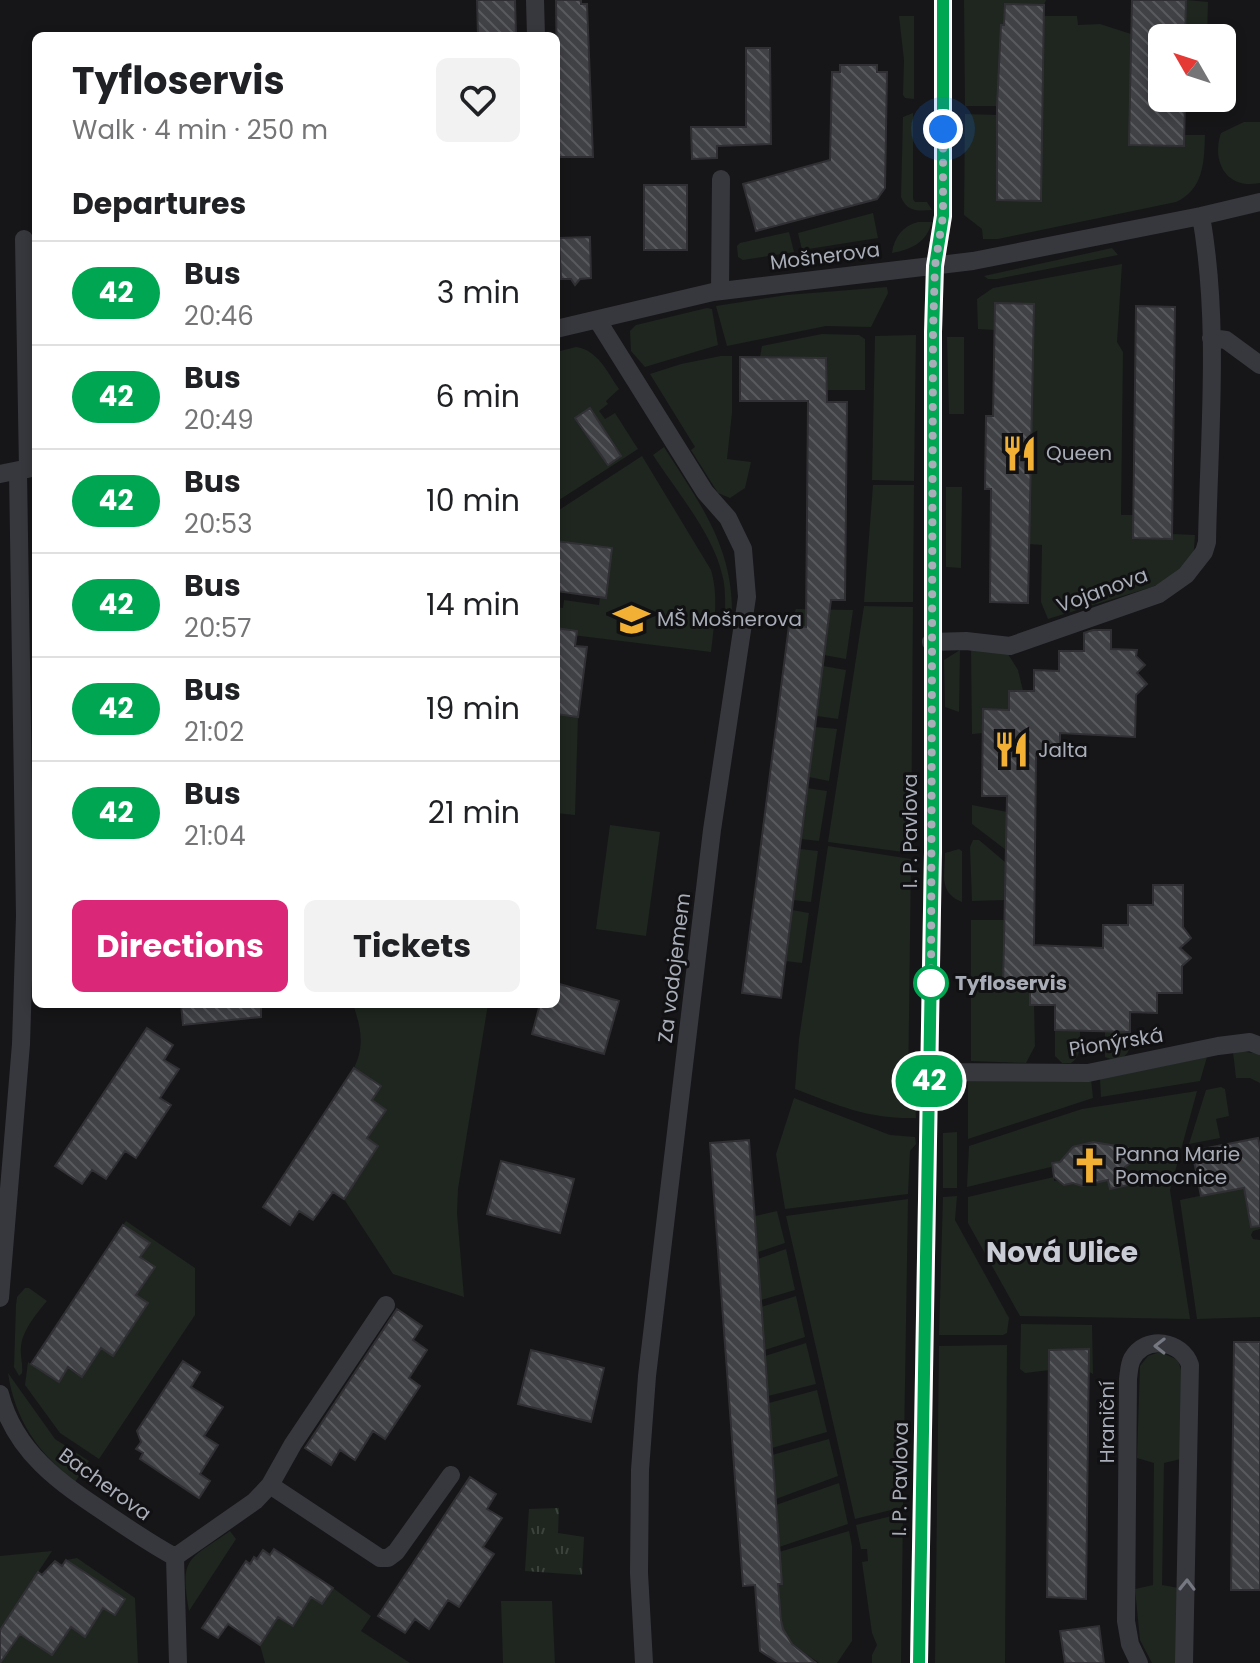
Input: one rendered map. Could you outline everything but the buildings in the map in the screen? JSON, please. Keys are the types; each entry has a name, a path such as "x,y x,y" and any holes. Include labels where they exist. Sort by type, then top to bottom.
{"street":[{"path":"535,0 536,32"},
{"name":"I. P. Pavlova","path":"919,1663 933,852 931,642 935,266 943,216 943,0"},
{"path":"720,291 721,179"},
{"path":"935,266 973,261 1260,202"},
{"name":"Vojanova","path":"931,642 966,641 1010,646 1159,594 1186,575 1204,552 1207,542 1211,338 1206,244 1201,216"},
{"path":"0,1298 21,1044 25,916 21,470 24,239"},
{"name":"Mošnerova","path":"560,328 720,291 935,266"},
{"name":"Za vodojemem","path":"598,321 705,492 728,518 743,549 747,597 712,830 647,1376 640,1485 639,1573 644,1663"},
{"path":"1211,338 1226,340 1260,365"},
{"name":"Pionýrská","path":"930,1072 1088,1073 1225,1045 1250,1042 1260,1046"},
{"path":"178,1663 175,1557 255,1501 270,1485 293,1444 386,1305"},
{"name":"Hraniční","path":"1139,1663 1130,1644 1126,1621 1128,1379 1132,1359 1139,1350 1159,1343 1183,1351 1190,1365 1184,1663"},
{"name":"Bacherova","path":"0,1394 5,1413 18,1437 45,1470 85,1500 175,1557"},
{"path":"270,1485 380,1558 388,1558 396,1552 451,1475"}],"green space":[{"path":"964,0 1046,0 1044,5 1005,4 997,106 965,106"},
{"path":"1186,0 1208,2 1207,24 1185,24"},
{"path":"899,16 914,16 914,99 903,95 904,60"},
{"path":"1044,16 1077,16 1078,25 1100,24 1131,34 1129,144 1183,146 1184,135 1205,135 1201,174 1192,190 1176,202 998,239 983,239 982,229 964,215 965,114 997,115"},
{"path":"913,113 913,199 915,202 927,202 932,210 910,208 901,197 903,117"},
{"path":"1244,122 1260,122 1260,183 1248,184 1231,178 1220,163 1218,144 1221,133"},
{"path":"873,213 878,238 802,250 798,233"},
{"path":"918,222 932,222 922,240 912,247 892,253 900,233"},
{"path":"789,232 794,252 743,260 738,257 737,246 740,243"},
{"path":"1112,248 1118,255 997,279 984,276"},
{"path":"1122,264 1117,342 1123,352 1121,515 1133,515 1133,538 1171,539 1172,534 1195,535 1193,561 1170,579 1152,587 1048,619 1041,602 1042,545 1029,544 1034,305 995,330 978,329 977,299 993,288"},
{"path":"887,287 888,293 871,327 826,326 727,346 716,306 787,295"},
{"path":"712,309 718,345 645,367 631,351 630,331 636,325"},
{"path":"822,334 859,335 865,339 865,390 827,390 826,358 760,357 762,346"},
{"path":"916,335 914,481 872,480 875,336"},
{"path":"947,337 964,337 964,414 949,414"},
{"path":"576,347 584,349 606,369 619,389 599,411 605,419 615,413 638,449 560,499 560,351"},
{"path":"732,356 732,413 727,459 751,462 745,488 730,498 718,493 691,450 695,447 650,374"},
{"path":"664,447 702,507 721,548 731,593 732,618 725,618 723,579 711,543 653,455"},
{"path":"642,456 711,570 715,600 711,652 560,633 560,608 563,608 564,600 599,605 600,597 606,597 612,548 560,542 560,509"},
{"path":"873,485 914,485 913,602 864,602"},
{"path":"946,487 962,487 961,568 946,567"},
{"path":"864,606 913,607 911,853 828,842"},
{"path":"796,609 853,610 846,659 824,655 827,630 789,625"},
{"path":"960,650 959,712 945,707 944,660"},
{"path":"971,650 1008,654 1018,670 1023,691 1010,691 1009,710 984,709 983,733 972,734"},
{"path":"823,666 846,670 838,719 817,716"},
{"path":"560,715 578,717 575,815 560,813"},
{"path":"815,727 837,729 829,781 809,777"},
{"path":"807,788 827,791 819,841 801,839"},
{"path":"972,805 1007,812 1006,850 972,824"},
{"path":"610,825 660,832 646,936 596,929"},
{"path":"973,840 979,840 1005,862 1005,900 972,901 970,847"},
{"path":"828,846 911,859 908,1096 915,1103 916,1118 868,1114 795,1089 799,1039"},
{"path":"800,849 818,851 811,902 793,900"},
{"path":"962,851 962,902 949,893 944,882 945,853"},
{"path":"792,910 809,913 802,963 785,961"},
{"path":"971,920 1004,920 1003,990 1030,990 1030,1004 1034,1005 1035,1046 1026,1063 971,1061"},
{"path":"354,1008 487,1008 458,1189 464,1297 393,1274 344,1199 378,1146 367,1138 386,1110 372,1100 354,1068 360,1052"},
{"path":"1055,1030 1080,1031 1079,1053 1071,1063 1062,1063 1055,1056"},
{"path":"1105,1031 1130,1031 1129,1050 1123,1057 1105,1057"},
{"path":"1233,1052 1260,1054 1260,1083 1250,1078 1236,1078"},
{"path":"1207,1057 1200,1081 1101,1097 1100,1079"},
{"path":"968,1078 1091,1079 1093,1098 968,1139"},
{"path":"1225,1089 1229,1116 1216,1119 1220,1138 1189,1144 1206,1090"},
{"path":"1197,1091 1170,1190 1190,1319 1020,1316 968,1223 968,1197 1054,1177 1054,1181 1060,1180 1064,1185 1070,1181 1094,1184 1108,1177 1110,1189 1128,1185 1125,1167 1132,1162 1128,1148 1115,1145 1105,1147 1093,1142 1073,1147 1062,1161 1051,1163 1051,1167 967,1187 969,1146 1082,1109"},
{"path":"794,1098 890,1135 915,1137 916,1144 910,1151 908,1194 785,1209 776,1154"},
{"path":"957,1132 957,1188 943,1188 943,1133"},
{"path":"1243,1187 1249,1218 1260,1216 1260,1229 1251,1235 1253,1239 1260,1240 1260,1317 1197,1319 1180,1200"},
{"path":"957,1196 955,1220 1009,1318 1007,1333 1003,1335 939,1335 943,1197"},
{"path":"908,1199 903,1507 855,1519 786,1216"},
{"path":"777,1211 785,1243 758,1252 755,1216"},
{"path":"126,1221 195,1268 195,1315 99,1459 60,1433 25,1385 28,1362 58,1381 68,1367 83,1377 101,1348 113,1356 148,1303 136,1295 155,1267 140,1257 149,1243 123,1225"},
{"path":"786,1249 795,1290 761,1300 758,1259"},
{"path":"25,1288 47,1301 24,1335 22,1373 19,1376 14,1367 16,1305 17,1297"},
{"path":"796,1296 805,1337 765,1350 761,1307"},
{"path":"1021,1324 1092,1325 1093,1374 1049,1350 1050,1370 1025,1373 1020,1369"},
{"path":"806,1343 816,1384 768,1396 765,1356"},
{"path":"1007,1345 1005,1663 935,1663 939,1346"},
{"path":"1160,1352 1178,1360 1182,1373 1181,1459 1164,1463 1162,1585 1179,1588 1177,1663 1152,1663 1140,1640 1135,1589 1153,1585 1154,1463 1137,1458 1140,1366 1148,1356"},
{"path":"8,1373 55,1439 89,1461 75,1482 50,1459 30,1434 16,1406"},
{"path":"817,1390 827,1432 772,1448 769,1403"},
{"path":"829,1439 838,1476 776,1499 772,1455"},
{"path":"839,1483 848,1524 779,1547 776,1505"},
{"path":"559,1508 558,1533 584,1537 582,1575 525,1571 529,1509"},
{"path":"903,1513 901,1663 872,1663 877,1645 872,1633 862,1562 868,1561 867,1549 861,1549 856,1525"},
{"path":"230,1531 236,1539 189,1611 185,1579 190,1561"},
{"path":"849,1531 852,1546 852,1641 837,1663 819,1663 792,1644 783,1629 778,1584 782,1583 779,1552"},
{"path":"52,1551 0,1630 0,1556"},
{"path":"77,1558 135,1598 138,1663 0,1663 0,1642 11,1649 20,1634 52,1655 71,1627 85,1637 103,1608 115,1615 125,1598 66,1560"},
{"path":"333,1588 371,1616 361,1631 410,1663 265,1663 260,1645 278,1616 293,1625 311,1597 322,1604"},
{"path":"501,1601 552,1601 555,1663 503,1663"}],"bus line":[{"name":"42","path":"919,1663 933,852 933,332 935,266 943,216 943,0"}],"place":[{"name":"Queen","path":"1020,453"},
{"name":"MŠ Mošnerova","path":"631,619"},
{"name":"Jalta","path":"1012,750"},
{"name":"Tyfloservis","path":"931,983"},
{"name":"Panna Marie Pomocnice","path":"1089,1165"}],"district":[{"name":"Nová Ulice","path":"1062,1252"}],"route":[{"path":"931,983 933,332 935,266 943,216 943,129"}]}
